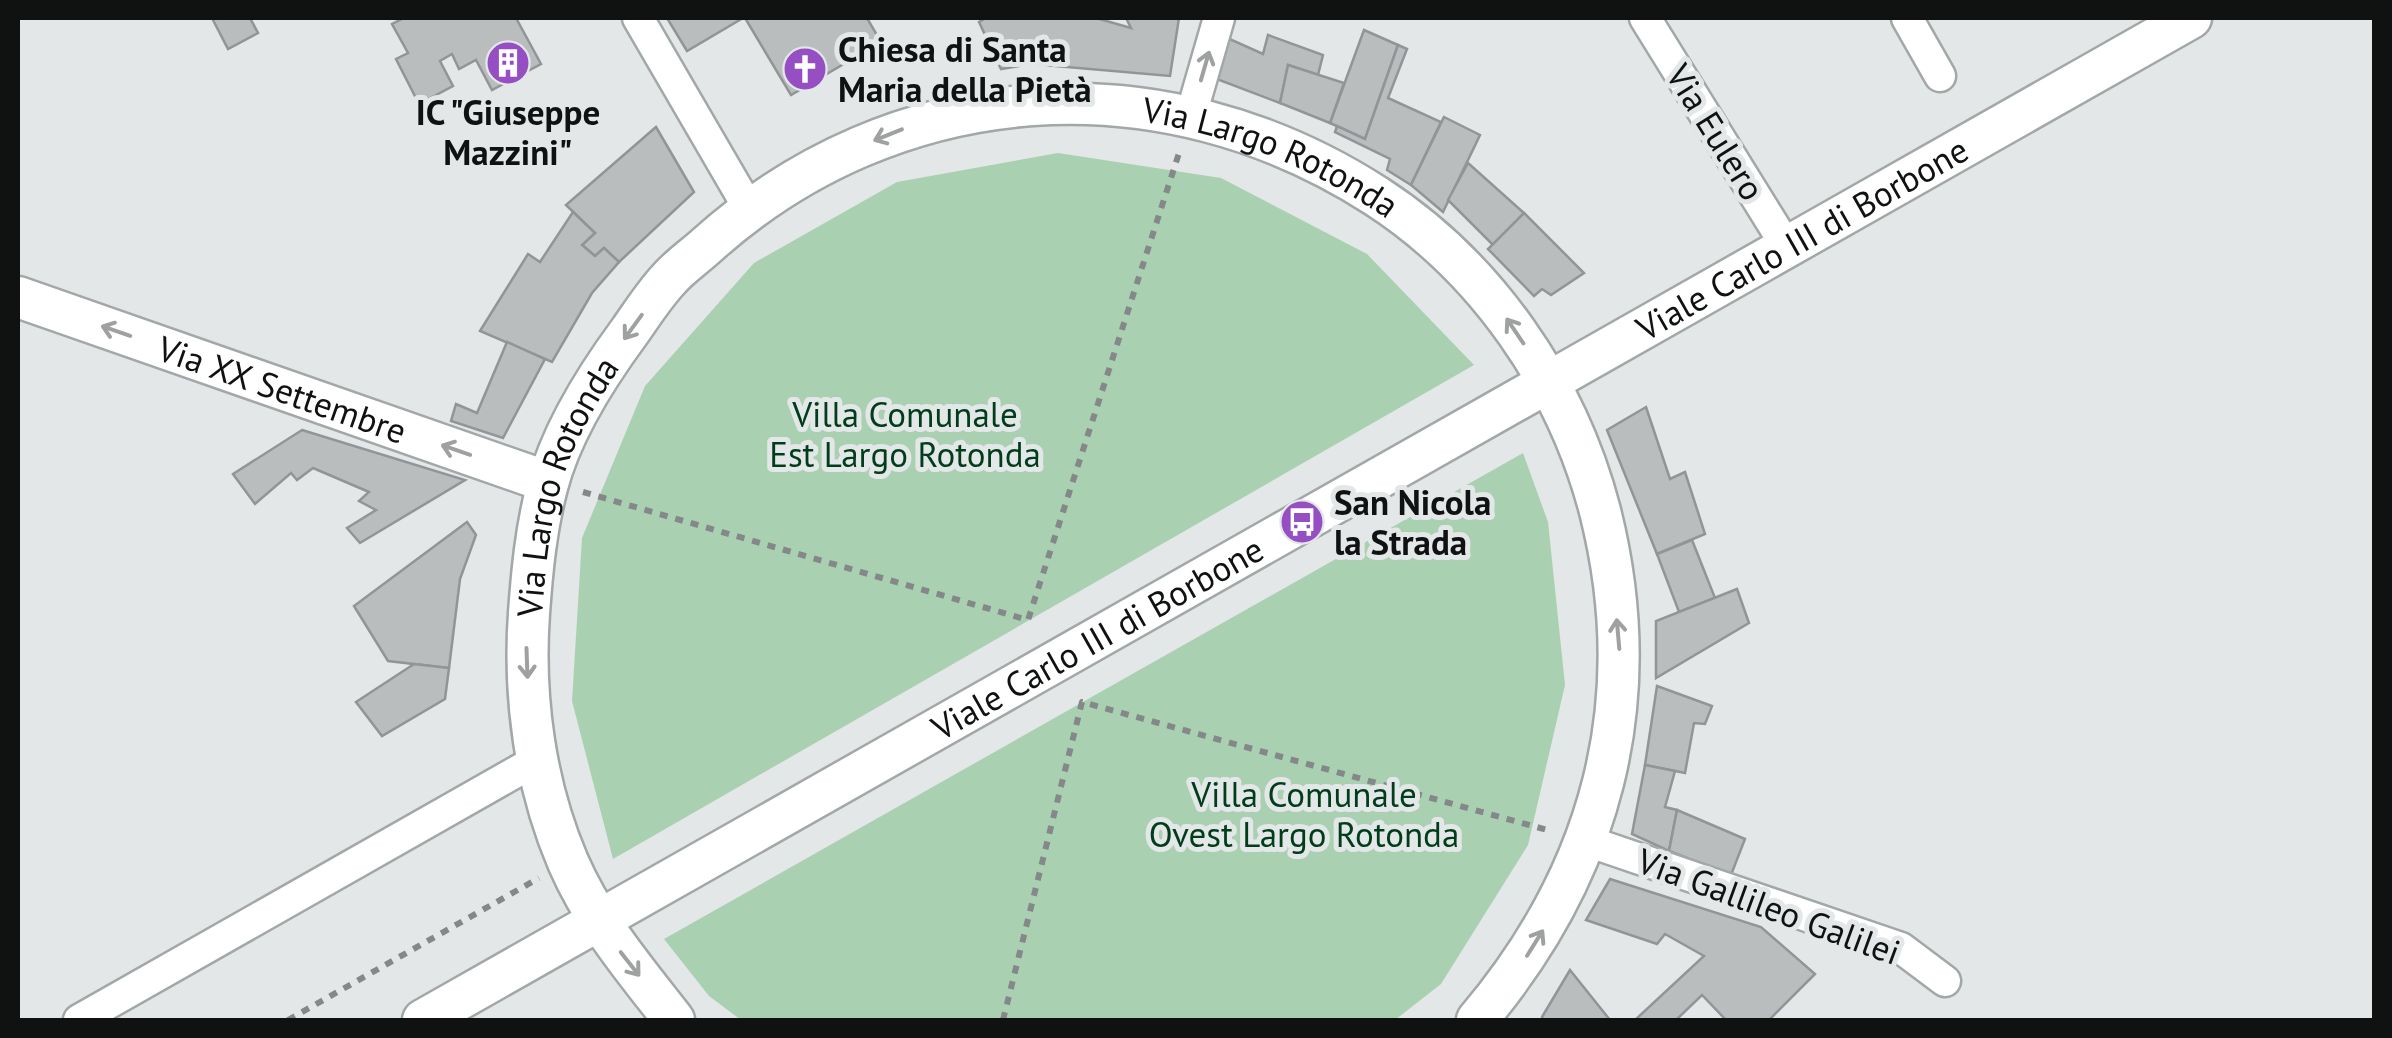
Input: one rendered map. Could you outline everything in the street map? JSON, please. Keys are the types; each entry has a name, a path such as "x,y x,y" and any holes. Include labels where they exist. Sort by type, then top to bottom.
{"street":[{"path":"638,18 748,208"},
{"path":"1191,115 1219,18"},
{"name":"Via Eulero","path":"1645,18 1787,247"},
{"path":"1908,18 1940,76"},
{"name":"Viale Carlo III di Borbone","path":"423,1020 2191,18"},
{"name":"Via Largo Rotonda","path":"674,1020 598,923 568,862 537,760 526,662 532,562 548,482 603,368 668,280 748,208 828,159 914,125 1006,106 1099,102 1191,115 1264,138 1317,162 1399,211 1457,262 1508,320 1550,384 1589,470 1612,562 1620,656 1611,750 1587,841 1556,911 1514,976 1477,1020"},
{"name":"Via XX Settembre","path":"18,297 548,482"},
{"path":"79,1020 537,760"},
{"name":"Via Gallileo Galilei","path":"1587,841 1901,948 1945,982"}],"path":[{"path":"548,482 1028,620 1191,115"},
{"path":"1002,1020 1082,702 1587,841"},
{"path":"288,1020 568,862"}],"green space":[{"name":"Villa Comunale Est Largo Rotonda","path":"1058,153 1221,178 1367,254 1474,365 613,859 572,701 582,538 645,386 754,263 897,182"},
{"name":"Villa Comunale Ovest Largo Rotonda","path":"1523,453 1548,522 1565,685 1528,845 1441,984 1395,1020 741,1020 709,996 664,939"}],"building":[{"path":"212,18 250,18 258,33 228,49"},
{"name":"IC \"Giuseppe Mazzini\"","path":"404,18 516,18 541,64 492,90 476,60 459,69 452,54 440,61 453,86 419,104 396,59 408,53 392,24"},
{"name":"Chiesa di Santa Maria della Pietà","path":"667,18 743,18 687,51"},
{"name":"Chiesa di Santa Maria della Pietà","path":"745,18 867,18 881,42 791,95"},
{"path":"986,18 1096,18 1131,28 1126,18 1179,18 1170,76 1032,64 1001,69 979,22"},
{"path":"1364,30 1398,45 1365,139 1330,123"},
{"path":"1268,35 1323,55 1318,75 1288,65 1280,103 1214,78 1223,36 1263,54"},
{"path":"1398,45 1407,49 1388,98 1441,122 1411,185 1387,170 1390,159 1335,132 1337,126 1365,139"},
{"path":"1288,65 1344,83 1330,123 1280,103"},
{"path":"1444,117 1480,135 1443,212 1411,185"},
{"path":"656,127 694,192 619,262 604,248 595,256 582,245 595,233 566,205"},
{"path":"1468,163 1524,213 1493,245 1448,200"},
{"path":"573,212 595,233 582,245 595,256 604,248 619,262 592,293 552,362 480,331 528,254 540,262"},
{"path":"1524,213 1584,273 1551,295 1542,289 1534,296 1488,249"},
{"path":"507,342 545,359 503,438 451,421 456,404 477,413"},
{"path":"1646,407 1670,479 1685,472 1705,534 1657,554 1607,430"},
{"path":"302,430 465,480 360,543 347,528 376,510 359,501 369,492 313,468 297,480 291,473 255,504 233,474"},
{"path":"467,522 476,535 460,579 449,668 388,661 354,606"},
{"path":"1692,540 1715,598 1679,612 1657,554"},
{"path":"1737,589 1749,623 1656,678 1656,621"},
{"path":"414,664 449,668 445,699 382,736 356,702"},
{"path":"1657,686 1712,706 1705,724 1694,723 1685,773 1645,765"},
{"path":"1645,765 1675,771 1665,807 1677,810 1669,851 1632,834"},
{"path":"1677,810 1745,839 1731,875 1669,851"},
{"path":"1610,879 1761,927 1815,974 1769,1020 1726,1020 1702,995 1676,1020 1635,1020 1704,956 1665,934 1657,944 1586,920"},
{"path":"1570,970 1610,1020 1543,1020"}],"place":[{"name":"IC \"Giuseppe Mazzini\"","path":"508,63"},
{"name":"Chiesa di Santa Maria della Pietà","path":"805,69"},
{"name":"San Nicola la Strada","path":"1302,522"}]}
